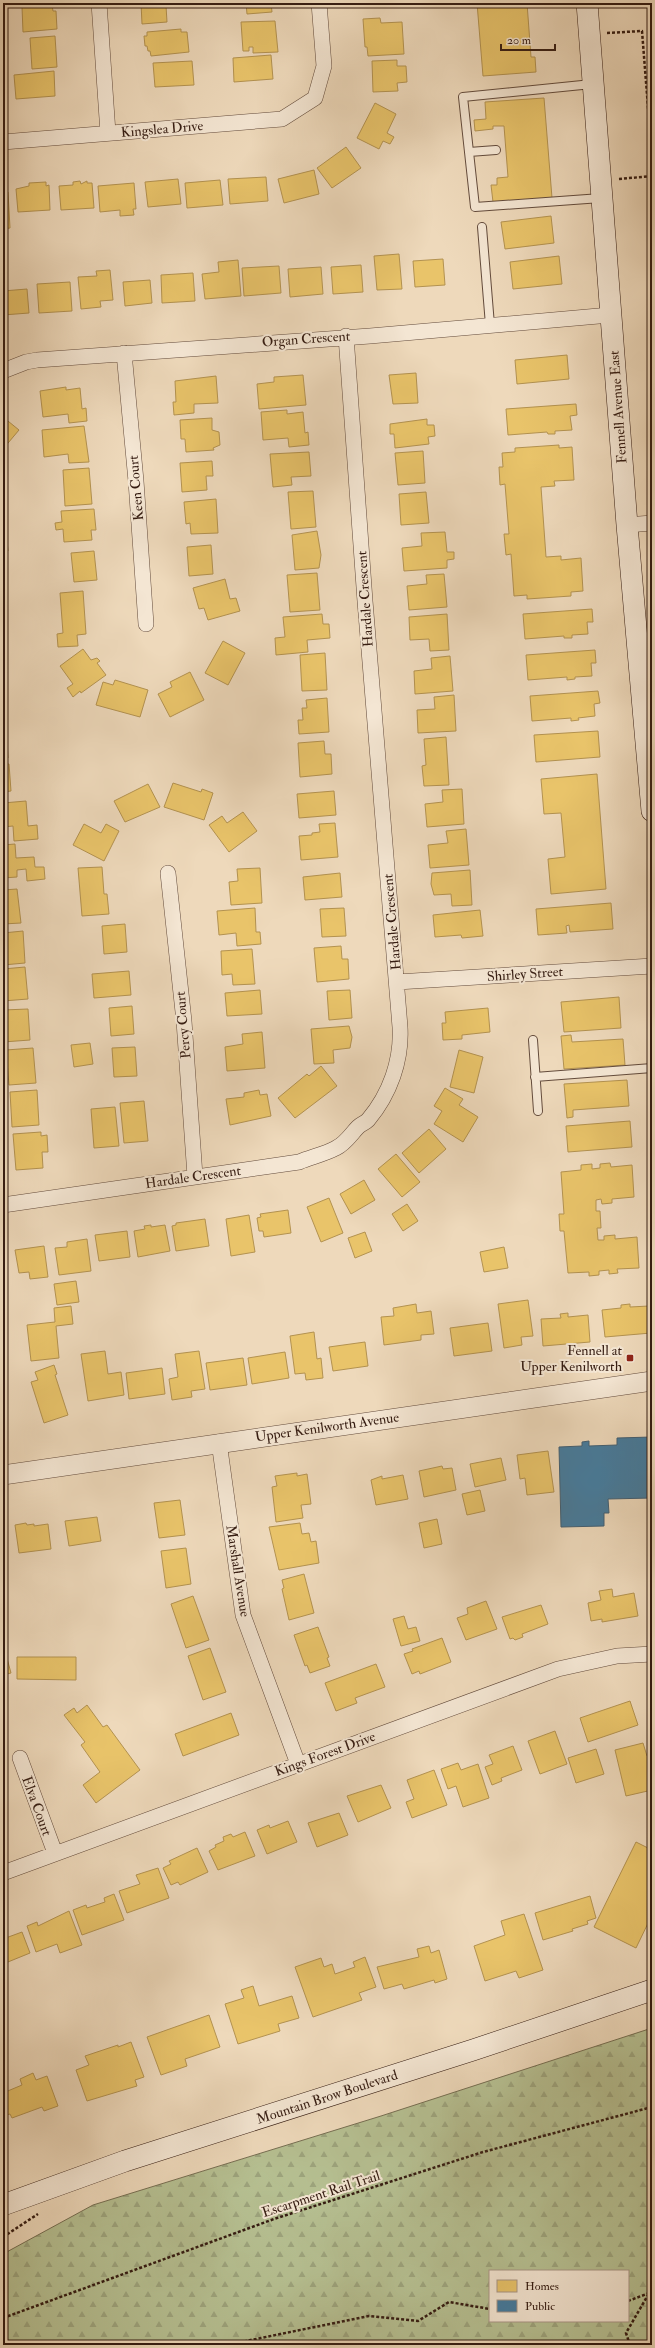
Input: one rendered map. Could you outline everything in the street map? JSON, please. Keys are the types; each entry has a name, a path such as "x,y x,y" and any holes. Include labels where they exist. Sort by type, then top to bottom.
{"main road":[{"name":"Fennell Avenue East","path":"586,3 627,525 652,811"},
{"name":"Mountain Brow Boulevard","path":"3,2205 125,2161 472,2050 652,1990"}],"street":[{"path":"99,3 108,133"},
{"name":"Kingslea Drive","path":"3,142 282,119 315,98 324,66 319,3"},
{"name":"Organ Crescent","path":"3,371 26,362 124,352 610,315"},
{"name":"Hardale Crescent","path":"3,1205 299,1162 337,1147 367,1121 384,1097 395,1073 401,1040 366,609 346,336"},
{"name":"Keen Court","path":"124,352 136,481 146,624"},
{"path":"627,525 652,523"},
{"name":"Percy Court","path":"168,873 184,1021 195,1176"},
{"name":"Shirley Street","path":"397,982 652,966"},
{"name":"Upper Kenilworth Avenue","path":"3,1475 219,1442 652,1381"},
{"name":"Marshall Avenue","path":"219,1442 243,1615 298,1764"},
{"name":"Kings Forest Drive","path":"3,1873 558,1669 617,1656 652,1654"},
{"name":"Elva Court","path":"20,1758 55,1853"}],"lane":[{"path":"593,84 463,97 475,207 601,189"},
{"path":"469,152 496,150"},
{"path":"482,227 490,325"},
{"path":"533,1040 538,1111"},
{"path":"536,1077 652,1068"}],"path":[{"path":"589,34 642,31 652,158"},
{"path":"601,189 652,176"},
{"name":"Escarpment Rail Trail","path":"3,2318 274,2219 483,2152 652,2107"},
{"path":"629,2301 648,2295 652,2292"},
{"path":"630,2345 626,2333 648,2295"},
{"path":"240,2345 246,2341 369,2316 418,2321 449,2302 489,2309"}],"green space":[{"path":"652,2028 652,2345 3,2345 3,2254 93,2205 381,2116"}],"building: Homes":[{"path":"141,3 173,3 173,5 166,6 167,22 142,24"},
{"path":"246,3 271,3 272,12 247,14"},
{"path":"362,3 400,3 400,4 362,6"},
{"path":"477,3 527,3 531,57 535,57 536,72 483,76"},
{"path":"52,5 53,11 56,11 57,29 23,32 22,7"},
{"path":"649,9 652,9 651,44"},
{"path":"380,18 381,23 402,22 404,54 368,56 367,47 365,47 363,19"},
{"path":"275,21 278,52 253,53 253,47 249,47 249,51 243,51 241,22"},
{"path":"181,29 181,32 187,32 189,52 151,56 147,46 145,46 144,36 147,36 147,32"},
{"path":"55,36 57,67 32,69 30,38"},
{"path":"271,55 273,79 234,82 233,58"},
{"path":"397,60 397,66 406,66 407,82 397,83 398,91 373,92 372,61"},
{"path":"192,61 194,85 155,87 153,63"},
{"path":"54,71 55,96 16,99 14,75"},
{"path":"544,98 552,198 493,202 491,185 497,185 497,178 508,177 504,126 493,126 493,129 475,131 474,120 486,119 485,102"},
{"path":"375,103 396,114 387,133 394,137 390,144 383,141 379,149 357,138"},
{"path":"346,147 361,168 332,188 317,168"},
{"path":"314,170 319,194 284,203 278,179"},
{"path":"266,177 268,201 230,204 228,179"},
{"path":"178,179 181,204 148,207 145,182"},
{"path":"220,180 223,205 187,208 185,183"},
{"path":"80,181 81,184 87,181 87,183 92,183 94,208 61,210 59,186 73,185 73,182"},
{"path":"46,182 46,186 49,185 50,210 18,212 16,189 29,186 29,183"},
{"path":"134,183 136,209 133,209 134,215 120,216 120,210 100,212 98,186"},
{"path":"3,192 8,192 10,228 3,229"},
{"path":"551,216 554,243 505,249 501,222"},
{"path":"399,254 402,289 377,290 374,256"},
{"path":"559,256 562,284 513,289 510,262"},
{"path":"443,259 445,285 415,287 413,261"},
{"path":"238,260 241,296 205,299 202,274 219,272 218,262"},
{"path":"361,265 363,292 333,294 331,267"},
{"path":"279,266 281,293 244,296 242,268"},
{"path":"321,267 323,294 290,297 288,269"},
{"path":"110,270 113,300 100,301 101,307 81,309 78,277 97,276 96,271"},
{"path":"193,273 195,301 162,303 161,275"},
{"path":"150,280 152,303 125,306 123,282"},
{"path":"70,282 72,311 39,313 37,284"},
{"path":"27,289 29,313 3,315 3,291"},
{"path":"567,355 569,379 517,384 515,360"},
{"path":"416,373 418,403 393,404 389,375"},
{"path":"303,375 306,405 259,409 257,384 274,382 274,377"},
{"path":"216,376 218,403 194,404 194,413 174,415 173,402 176,402 175,381"},
{"path":"66,387 66,390 80,388 82,409 86,408 87,421 69,423 68,414 43,417 40,391"},
{"path":"576,404 577,415 570,416 572,430 555,431 555,434 548,434 547,432 508,435 506,409"},
{"path":"287,410 287,414 303,412 305,433 308,432 309,445 289,447 288,438 263,440 261,412"},
{"path":"3,417 19,430 3,449"},
{"path":"212,418 212,430 219,432 220,445 213,448 214,450 186,452 185,439 181,439 180,420"},
{"path":"427,419 427,425 434,425 435,436 428,437 429,444 395,448 394,434 390,434 390,424"},
{"path":"84,426 89,462 69,463 68,454 44,457 42,430"},
{"path":"559,445 559,448 572,447 574,480 554,481 555,486 541,487 546,557 561,556 561,560 581,558 583,591 571,592 571,596 527,599 527,595 514,596 511,554 506,555 504,534 509,534 505,484 500,485 499,467 503,467 502,453 515,452 515,448"},
{"path":"423,451 425,483 398,485 395,453"},
{"path":"309,452 311,476 291,477 292,485 273,487 270,454"},
{"path":"212,461 213,476 206,476 207,490 182,492 180,463"},
{"path":"89,468 92,504 65,506 63,470"},
{"path":"313,491 316,527 291,529 288,492"},
{"path":"426,492 429,523 401,525 399,494"},
{"path":"216,499 218,533 191,534 190,523 186,524 184,502"},
{"path":"94,509 96,530 91,530 92,540 64,542 63,529 56,530 55,523 62,522 61,511"},
{"path":"3,519 5,519 8,551 3,551"},
{"path":"317,531 321,555 319,568 295,570 292,535"},
{"path":"445,532 447,552 454,552 454,559 447,560 447,568 404,571 402,548 422,546 421,533"},
{"path":"211,545 213,574 189,576 187,547"},
{"path":"94,551 97,580 74,582 71,553"},
{"path":"317,573 320,610 290,612 287,575"},
{"path":"444,574 447,607 409,610 407,586 427,584 426,575"},
{"path":"225,579 230,599 236,598 240,611 208,620 204,608 199,609 193,588"},
{"path":"83,591 86,634 77,635 78,646 58,647 57,634 63,633 60,593"},
{"path":"592,609 593,622 587,622 588,634 572,635 572,638 564,638 564,636 525,639 523,614"},
{"path":"322,614 323,624 329,624 330,638 307,640 308,652 276,655 275,638 285,637 283,617"},
{"path":"447,614 449,650 430,651 429,639 410,640 409,617"},
{"path":"223,641 245,653 228,685 205,673"},
{"path":"83,649 91,660 97,658 100,661 97,663 106,675 73,697 67,688 73,684 60,666"},
{"path":"595,650 596,663 591,663 592,676 575,677 575,679 567,680 567,677 528,680 526,655"},
{"path":"325,653 327,690 302,691 300,655"},
{"path":"450,656 453,691 415,694 414,671 432,669 431,658"},
{"path":"190,672 204,700 170,717 158,694 172,687 170,682"},
{"path":"115,680 148,690 140,717 96,705 103,682 113,685"},
{"path":"5,682 7,716 3,717 3,683"},
{"path":"598,691 600,703 594,704 595,716 578,718 579,720 571,721 571,718 532,721 530,696"},
{"path":"454,695 456,731 418,733 417,710 435,709 434,697"},
{"path":"327,698 329,732 299,734 298,720 303,720 302,708 307,708 306,700"},
{"path":"3,724 6,724 8,758 3,759"},
{"path":"598,731 600,757 536,762 534,735"},
{"path":"446,737 449,785 424,786 422,766 426,765 424,739"},
{"path":"324,741 325,754 331,754 332,774 300,777 298,743"},
{"path":"3,764 9,764 11,791 3,792"},
{"path":"597,774 606,889 551,894 548,859 565,857 561,813 544,814 541,779"},
{"path":"173,783 201,792 202,789 213,793 204,820 164,807"},
{"path":"148,784 160,807 125,822 114,801"},
{"path":"462,789 464,824 427,827 425,804 443,802 442,790"},
{"path":"334,791 336,815 299,818 297,794"},
{"path":"26,801 28,826 37,825 38,839 14,841 13,826 3,827 3,803"},
{"path":"243,812 257,831 229,852 209,825 222,816 227,823"},
{"path":"335,823 338,857 301,860 299,836 312,835 312,833 320,832 319,824"},
{"path":"84,824 101,833 106,824 119,831 104,861 73,845"},
{"path":"466,829 469,865 430,868 428,845 448,843 446,831"},
{"path":"15,844 16,858 34,857 35,867 44,867 45,879 27,881 26,869 17,870 17,877 3,878 3,845"},
{"path":"102,867 104,894 107,894 109,914 82,916 78,868"},
{"path":"260,868 262,903 231,905 229,882 238,881 237,869"},
{"path":"470,870 472,905 452,906 451,894 434,895 431,884 432,873"},
{"path":"340,873 342,897 305,900 303,877"},
{"path":"17,889 21,923 3,924 3,890"},
{"path":"611,903 613,929 570,932 569,925 566,926 567,933 538,935 536,909"},
{"path":"255,908 256,932 260,932 261,944 237,946 236,933 219,935 217,911"},
{"path":"344,908 346,936 322,937 320,909"},
{"path":"480,910 483,936 462,938 461,935 435,937 433,915"},
{"path":"125,924 127,952 104,954 102,926"},
{"path":"23,931 25,963 3,965 3,933"},
{"path":"341,946 342,959 348,959 349,979 317,982 314,948"},
{"path":"252,949 255,984 233,985 232,974 222,975 221,951"},
{"path":"25,967 28,999 3,1001 3,969"},
{"path":"129,971 131,995 94,998 92,974"},
{"path":"260,990 262,1014 227,1016 225,993"},
{"path":"350,990 352,1018 329,1020 327,991"},
{"path":"619,997 621,1028 564,1032 561,1002"},
{"path":"132,1006 134,1034 111,1036 109,1008"},
{"path":"488,1008 490,1032 462,1035 462,1039 443,1040 442,1023 446,1023 445,1012"},
{"path":"28,1009 30,1040 3,1042 3,1010"},
{"path":"349,1026 352,1037 350,1048 333,1050 334,1063 314,1064 311,1029"},
{"path":"262,1032 265,1068 227,1071 225,1047 243,1044 242,1034"},
{"path":"571,1035 572,1042 623,1039 625,1065 564,1069 561,1036"},
{"path":"90,1043 93,1064 74,1067 71,1045"},
{"path":"135,1047 137,1076 114,1077 112,1048"},
{"path":"33,1048 36,1083 9,1085 6,1050"},
{"path":"459,1050 483,1057 474,1093 450,1087"},
{"path":"321,1066 337,1086 295,1118 278,1098 307,1074 309,1076"},
{"path":"627,1080 629,1106 573,1110 573,1117 567,1118 564,1084"},
{"path":"445,1088 463,1099 459,1105 478,1117 463,1142 434,1124 442,1111 434,1106"},
{"path":"37,1090 39,1125 12,1127 10,1092"},
{"path":"259,1090 260,1095 267,1094 271,1116 230,1125 226,1099 244,1097 244,1093"},
{"path":"144,1101 148,1141 124,1143 120,1103"},
{"path":"115,1107 119,1146 94,1148 91,1109"},
{"path":"630,1121 632,1147 568,1152 566,1126"},
{"path":"429,1129 446,1149 419,1173 402,1153"},
{"path":"41,1132 41,1136 47,1135 48,1152 42,1152 43,1168 16,1170 13,1134"},
{"path":"396,1154 420,1182 402,1197 378,1169"},
{"path":"610,1163 611,1167 632,1165 634,1197 612,1199 612,1203 602,1204 601,1199 596,1200 596,1211 600,1211 601,1228 597,1228 598,1240 604,1240 604,1236 615,1235 615,1239 637,1237 639,1268 617,1269 618,1273 609,1274 609,1270 599,1271 599,1275 589,1276 589,1272 568,1273 564,1231 560,1231 559,1214 564,1214 561,1172 581,1170 581,1165 592,1164 592,1169 600,1168 600,1164"},
{"path":"364,1180 375,1200 351,1214 340,1194"},
{"path":"329,1198 343,1233 321,1242 307,1207"},
{"path":"407,1204 418,1221 403,1231 392,1214"},
{"path":"288,1210 291,1233 264,1237 263,1231 259,1231 257,1218 261,1217 260,1214"},
{"path":"249,1215 255,1252 231,1256 226,1219"},
{"path":"205,1219 209,1246 176,1251 172,1226 176,1225 176,1223"},
{"path":"151,1225 151,1227 165,1225 170,1251 138,1257 134,1231 145,1229 144,1226"},
{"path":"127,1231 130,1257 99,1261 95,1235"},
{"path":"365,1232 372,1251 355,1258 348,1238"},
{"path":"87,1239 91,1271 59,1275 55,1248 67,1247 67,1242"},
{"path":"44,1246 48,1277 30,1279 29,1272 19,1273 15,1250"},
{"path":"504,1247 508,1268 484,1272 480,1252"},
{"path":"76,1281 79,1302 57,1305 54,1284"},
{"path":"528,1300 533,1336 521,1337 522,1345 504,1348 498,1304"},
{"path":"416,1304 417,1313 431,1311 434,1334 421,1335 421,1340 384,1345 381,1317 394,1316 393,1308"},
{"path":"630,1304 630,1307 649,1306 651,1333 605,1337 602,1310 621,1308 621,1305"},
{"path":"71,1306 73,1324 56,1326 59,1358 31,1361 27,1325 55,1322 54,1308"},
{"path":"568,1313 568,1317 588,1315 590,1342 543,1346 541,1319 561,1318 560,1314"},
{"path":"488,1323 492,1351 454,1356 450,1328"},
{"path":"314,1332 317,1359 321,1358 323,1378 306,1380 305,1373 295,1374 290,1336"},
{"path":"365,1342 368,1366 333,1371 329,1347"},
{"path":"105,1351 108,1374 121,1372 124,1395 88,1401 81,1354"},
{"path":"199,1351 205,1389 191,1391 192,1397 172,1400 169,1379 178,1377 175,1354"},
{"path":"285,1352 289,1378 252,1384 248,1358"},
{"path":"243,1358 247,1385 210,1390 206,1363"},
{"path":"54,1365 57,1374 55,1375 68,1415 44,1423 31,1382 38,1380 35,1372"},
{"path":"162,1368 165,1394 129,1399 126,1373"},
{"path":"548,1451 554,1492 527,1495 525,1478 520,1479 517,1455"},
{"path":"501,1458 506,1480 475,1487 470,1464"},
{"path":"442,1466 443,1469 452,1468 456,1490 424,1497 419,1471"},
{"path":"297,1473 297,1476 307,1474 311,1504 301,1505 303,1518 276,1522 272,1487 277,1486 275,1476"},
{"path":"403,1475 408,1499 376,1505 371,1480 382,1476 382,1479"},
{"path":"480,1490 485,1511 467,1515 462,1494"},
{"path":"180,1500 185,1535 159,1538 154,1503"},
{"path":"97,1517 101,1541 69,1546 65,1521"},
{"path":"437,1519 442,1544 424,1548 419,1523"},
{"path":"26,1523 27,1525 34,1524 34,1526 48,1524 51,1549 19,1553 15,1525"},
{"path":"300,1523 302,1534 309,1533 311,1542 316,1541 319,1563 279,1570 269,1527"},
{"path":"186,1548 191,1584 166,1588 161,1551"},
{"path":"304,1574 314,1613 289,1620 282,1589 284,1588 282,1580"},
{"path":"612,1589 613,1597 634,1593 638,1616 602,1622 602,1619 591,1621 588,1603 601,1600 599,1591"},
{"path":"193,1596 209,1640 186,1648 171,1604"},
{"path":"486,1601 497,1629 466,1640 457,1618 468,1614 467,1608"},
{"path":"541,1605 548,1624 522,1634 523,1637 515,1640 513,1638 510,1639 502,1617"},
{"path":"404,1616 408,1629 416,1627 420,1641 401,1646 393,1619"},
{"path":"318,1627 329,1657 327,1658 330,1666 310,1673 307,1665 305,1666 294,1635"},
{"path":"442,1638 451,1662 420,1674 419,1671 412,1674 404,1654 413,1651 412,1649"},
{"path":"210,1648 226,1692 203,1700 188,1656"},
{"path":"5,1651 11,1673 3,1675 3,1652"},
{"path":"17,1657 76,1657 76,1680 17,1679"},
{"path":"376,1664 385,1687 355,1698 357,1703 336,1711 325,1683"},
{"path":"630,1701 638,1725 588,1742 580,1718"},
{"path":"87,1705 103,1727 107,1725 140,1770 96,1803 83,1785 100,1772 81,1745 85,1742 64,1715 74,1708 77,1713"},
{"path":"231,1713 239,1735 183,1756 175,1734"},
{"path":"555,1731 567,1764 540,1774 528,1741"},
{"path":"643,1743 647,1756 652,1755 652,1790 626,1796 615,1750"},
{"path":"513,1746 522,1770 501,1778 502,1781 492,1785 485,1767 493,1764 489,1755"},
{"path":"596,1749 604,1774 576,1783 568,1758"},
{"path":"458,1763 461,1770 478,1764 489,1798 463,1807 456,1786 448,1789 441,1769"},
{"path":"434,1770 447,1805 412,1818 406,1802 414,1799 407,1780"},
{"path":"381,1785 391,1808 358,1822 347,1796"},
{"path":"339,1813 348,1835 317,1847 308,1823"},
{"path":"288,1821 297,1842 267,1854 257,1830 269,1825 270,1828"},
{"path":"245,1832 255,1856 218,1870 209,1851 216,1847 215,1845 224,1841 223,1837 231,1834 233,1837"},
{"path":"636,1842 652,1850 652,1915 636,1948 594,1927"},
{"path":"197,1848 208,1872 180,1885 178,1882 171,1885 163,1868 171,1864 169,1861"},
{"path":"158,1868 169,1898 127,1913 119,1891 140,1884 136,1875"},
{"path":"114,1894 124,1920 82,1935 73,1910 86,1905 87,1908 105,1902 104,1898"},
{"path":"590,1896 596,1918 587,1921 588,1924 572,1929 573,1931 543,1940 535,1913"},
{"path":"69,1911 82,1945 60,1953 57,1944 36,1952 27,1926 37,1922 38,1926"},
{"path":"524,1914 543,1970 519,1978 516,1971 485,1981 474,1946 505,1935 501,1921"},
{"path":"22,1932 30,1953 3,1964 3,1939"},
{"path":"429,1946 431,1953 439,1950 447,1979 435,1983 434,1980 404,1989 402,1984 384,1989 377,1967 419,1957 417,1949"},
{"path":"365,1957 376,1987 359,1993 362,2000 313,2017 295,1967 321,1958 324,1967 332,1964 335,1974 355,1967 353,1962"},
{"path":"253,1986 259,2006 292,1996 299,2018 278,2024 280,2031 238,2044 225,2004 244,1998 241,1990"},
{"path":"209,2015 220,2047 185,2059 187,2066 161,2075 147,2037"},
{"path":"131,2042 144,2077 135,2080 137,2086 87,2101 76,2070 89,2065 85,2056"},
{"path":"33,2073 36,2080 47,2076 58,2106 44,2111 42,2107 12,2118 10,2114 3,2116 3,2093 22,2085 20,2079"}],"building: Public":[{"path":"652,1437 652,1498 608,1499 609,1513 604,1513 604,1526 561,1527 559,1447 582,1446 582,1442 589,1441 589,1446 617,1445 617,1438"}],"place":[{"name":"Fennell at Upper Kenilworth","path":"630,1358"}]}
